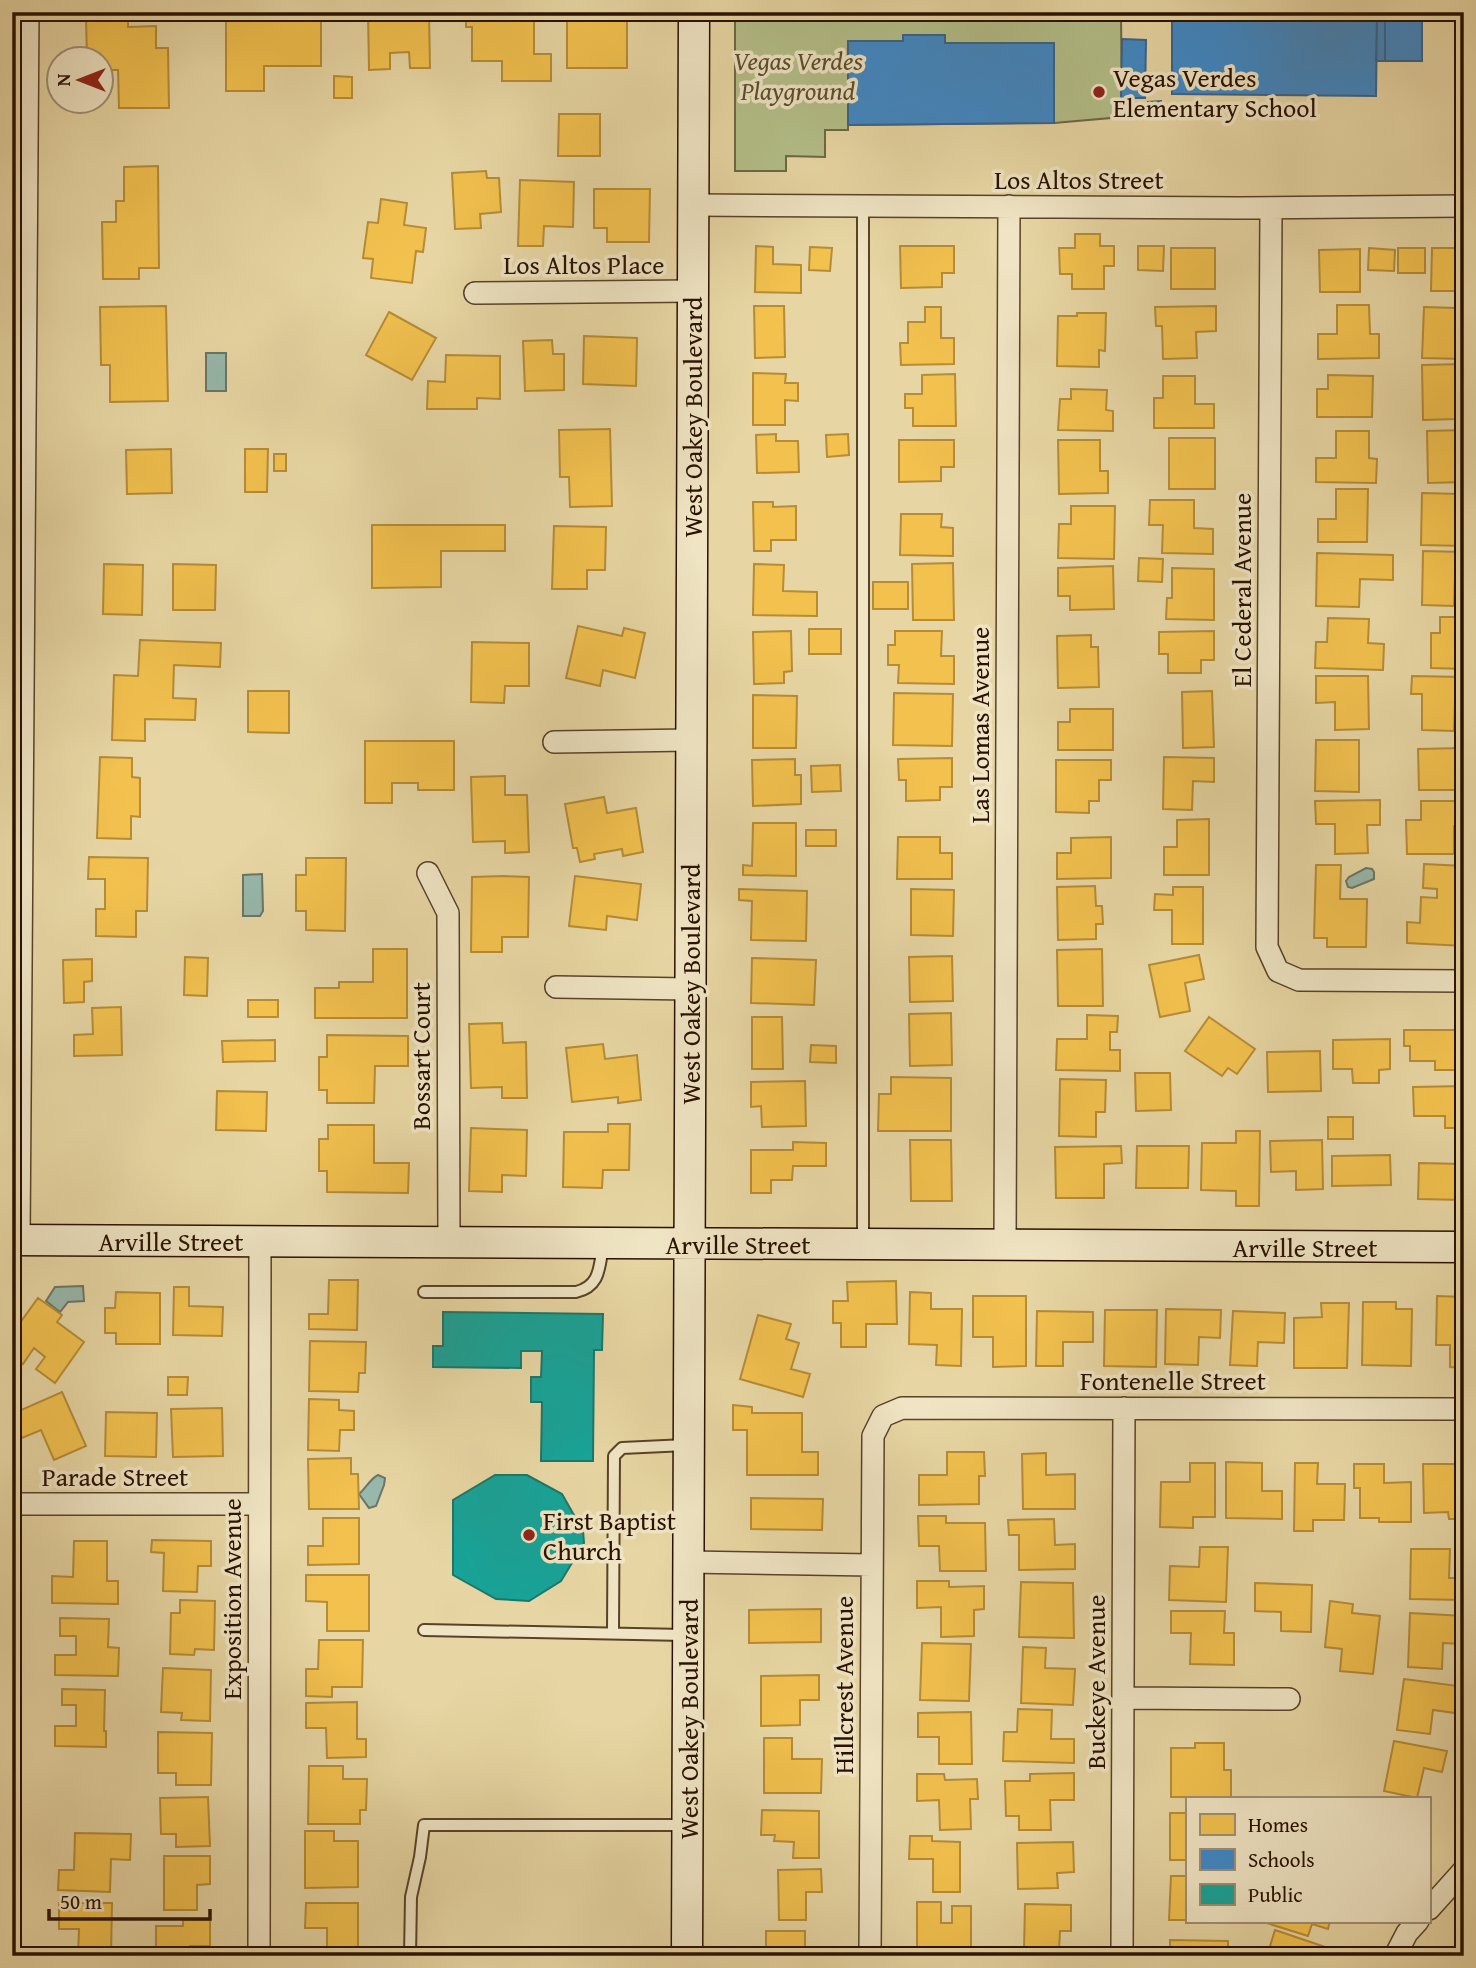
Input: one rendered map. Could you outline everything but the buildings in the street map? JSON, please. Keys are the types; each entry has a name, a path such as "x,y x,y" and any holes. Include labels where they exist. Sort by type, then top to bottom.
{"main road":[{"name":"West Oakey Boulevard","path":"687,1956 694,12"},
{"name":"Arville Street","path":"16,1240 1464,1247"}],"street":[{"path":"16,1240 18,673 29,12"},
{"name":"Los Altos Street","path":"693,205 1271,208 1464,206"},
{"name":"Las Lomas Avenue","path":"1006,1245 1009,206"},
{"name":"El Cederal Avenue","path":"1271,208 1266,947 1278,971 1300,980 1464,981"},
{"name":"Los Altos Place","path":"475,293 693,291"},
{"path":"554,742 691,740"},
{"name":"Bossart Court","path":"428,873 448,913 449,1242"},
{"path":"556,987 690,989"},
{"name":"Exposition Avenue","path":"259,1956 260,1242"},
{"name":"Fontenelle Street","path":"883,1416 902,1408 1464,1409"},
{"name":"Buckeye Avenue","path":"1122,1956 1124,1408"},
{"name":"Hillcrest Avenue","path":"870,1956 873,1436 883,1416"},
{"name":"Parade Street","path":"12,1504 259,1504"},
{"path":"688,1562 872,1564"},
{"path":"1123,1698 1289,1699"},
{"path":"1430,1908 1464,1870"},
{"path":"1395,1956 1406,1933 1416,1923"}],"lane":[{"path":"863,205 863,1244"},
{"path":"424,1292 576,1292 587,1289 597,1278 603,1243"},
{"path":"613,1633 614,1456 622,1448 689,1445"},
{"path":"424,1630 688,1634"},
{"path":"410,1956 411,1896 424,1825 687,1825"}],"green space":[{"name":"Vegas Verdes Playground","path":"735,12 1121,13 1122,117 1054,123 848,125 848,130 825,130 825,157 786,156 786,171 735,171"}],"shaded area":[{"path":"206,353 226,353 226,391 206,391"},
{"path":"1366,868 1372,869 1374,879 1352,888 1348,887 1346,881 1349,877"},
{"path":"262,874 263,911 260,916 243,916 243,875"},
{"path":"83,1286 84,1301 68,1302 60,1312 46,1301 55,1287"},
{"path":"378,1475 385,1478 384,1485 376,1506 369,1508 359,1494"}],"place":[{"name":"Vegas Verdes Elementary School","path":"1099,92"},
{"name":"First Baptist Church","path":"529,1535"}]}
